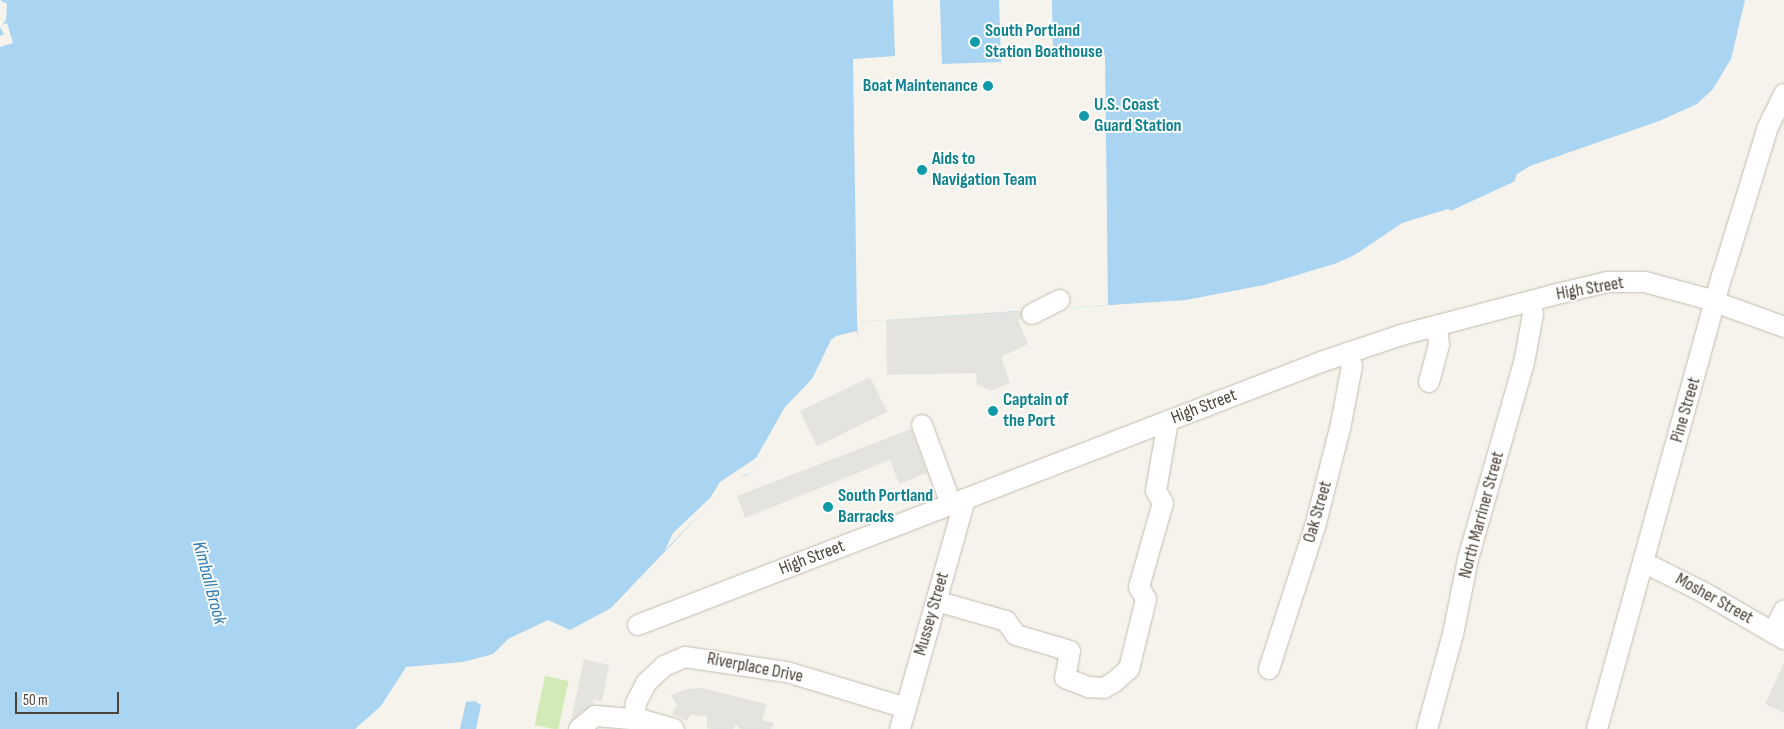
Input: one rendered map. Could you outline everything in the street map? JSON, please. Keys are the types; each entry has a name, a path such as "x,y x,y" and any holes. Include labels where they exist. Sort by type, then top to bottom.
{"street":[{"name":"Pine Street","path":"1596,729 1715,302 1758,157 1784,94"},
{"name":"High Street","path":"638,625 1348,353 1436,326 1531,301 1623,280 1662,286 1715,302 1784,327"},
{"path":"1032,314 1060,300"},
{"name":"North Marriner Street","path":"1427,729 1453,634 1468,559 1524,363 1532,322 1531,301"},
{"path":"1429,382 1439,345 1436,326"},
{"name":"Oak Street","path":"1269,669 1314,527 1342,424 1352,366 1348,353"},
{"path":"936,601 1006,621 1016,635 1070,651 1065,678 1089,687 1104,688 1114,682 1129,669 1146,600 1139,587 1163,503 1156,491 1168,422"},
{"path":"922,425 958,502"},
{"name":"Mussey Street","path":"900,729 936,601 958,502"},
{"name":"Mosher Street","path":"1643,562 1701,590 1779,636"},
{"path":"1779,636 1784,610"},
{"name":"Riverplace Drive","path":"634,719 636,703 646,683 664,666 685,657 787,672 906,708"},
{"path":"580,729 595,716 634,719 674,729"}],"green space":[{"path":"545,676 568,681 558,729 535,725"}],"shaded area":[{"path":"885,238 1060,300 1018,320 1028,344 1001,357 1010,383 991,391 977,385 976,373 887,375"},
{"path":"870,377 887,412 817,446 800,411"},
{"path":"911,429 927,473 899,484 890,460 745,518 737,496"},
{"path":"584,659 609,665 602,701 592,700 595,706 580,713 570,725"},
{"path":"1784,663 1784,713 1765,704"},
{"path":"703,688 767,704 762,720 774,723 771,729 740,729 736,724 733,729 712,729 707,728 707,716 690,715 687,721 672,714 677,705 671,695 687,689"}],"water":[{"name":"Kimball Brook","path":"0,0 1750,0 1731,70 1703,107 1594,145 1337,263 1264,285 1186,300 857,322 858,338 836,348 796,403 752,473 733,480 611,608 570,630 538,633 519,641 493,661 426,680 428,729 0,729"},
{"path":"475,701 481,705 476,729 460,729 466,702"}],"pier":[{"path":"0,0 7,4 6,20 2,25 7,23 13,43 0,47 0,36 4,34 0,27"},
{"path":"893,0 940,0 942,64 1001,62 999,0 1052,0 1053,55 1105,55 1108,305 857,322 853,59 895,56"},
{"path":"1745,0 1752,0 1734,70 1724,90 1704,109 1646,133 1595,147 1513,185 1517,174 1530,166 1659,121 1697,104 1713,89 1731,59"},
{"path":"1448,209 1453,212 1340,265 1402,223"},
{"path":"857,331 858,338 837,350 795,407 752,473 744,475 721,493 665,550 673,533 710,498 720,482 756,458 785,407 812,379 831,340 836,336"},
{"path":"548,620 570,630 539,635 520,643 494,663 429,682 435,694 445,702 431,729 355,729 381,706 406,667 463,662 493,654 508,639"}],"place":[{"name":"South Portland Station Boathouse","path":"975,42"},
{"name":"Boat Maintenance","path":"988,86"},
{"name":"U.S. Coast Guard Station","path":"1084,116"},
{"name":"Aids to Navigation Team","path":"922,170"},
{"name":"Captain of the Port","path":"993,411"},
{"name":"South Portland Barracks","path":"828,507"}]}
